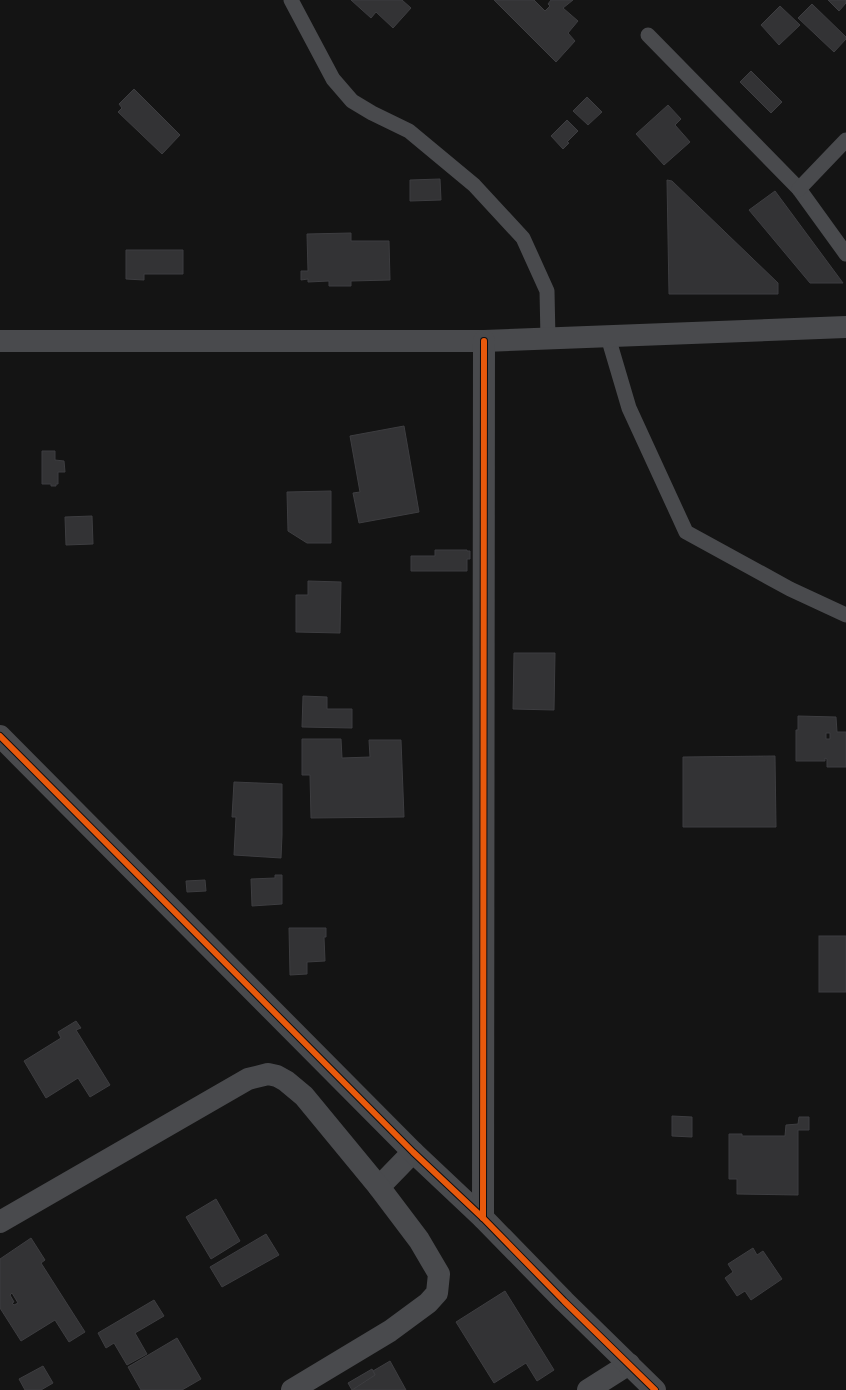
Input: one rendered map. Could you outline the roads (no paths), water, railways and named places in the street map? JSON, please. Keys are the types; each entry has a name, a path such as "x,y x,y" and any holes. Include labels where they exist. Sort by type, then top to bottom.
{"street":[{"path":"0,341 484,341 846,327"},
{"path":"483,1218 484,341"},
{"path":"0,736 413,1152 483,1218 564,1301 655,1390"},
{"path":"0,1222 248,1079 268,1074 277,1076 286,1081 304,1096 379,1187 419,1240 439,1274 437,1293 428,1303 390,1331 292,1390"},
{"path":"379,1187 413,1152"},
{"path":"588,1390 629,1364"}],"lane":[{"path":"291,0 333,79 352,101 409,131 474,185 523,238 548,291 548,339"},
{"path":"648,35 799,189 846,254"},
{"path":"799,189 846,140"},
{"path":"608,337 629,408 686,532 790,589 846,615"}]}
